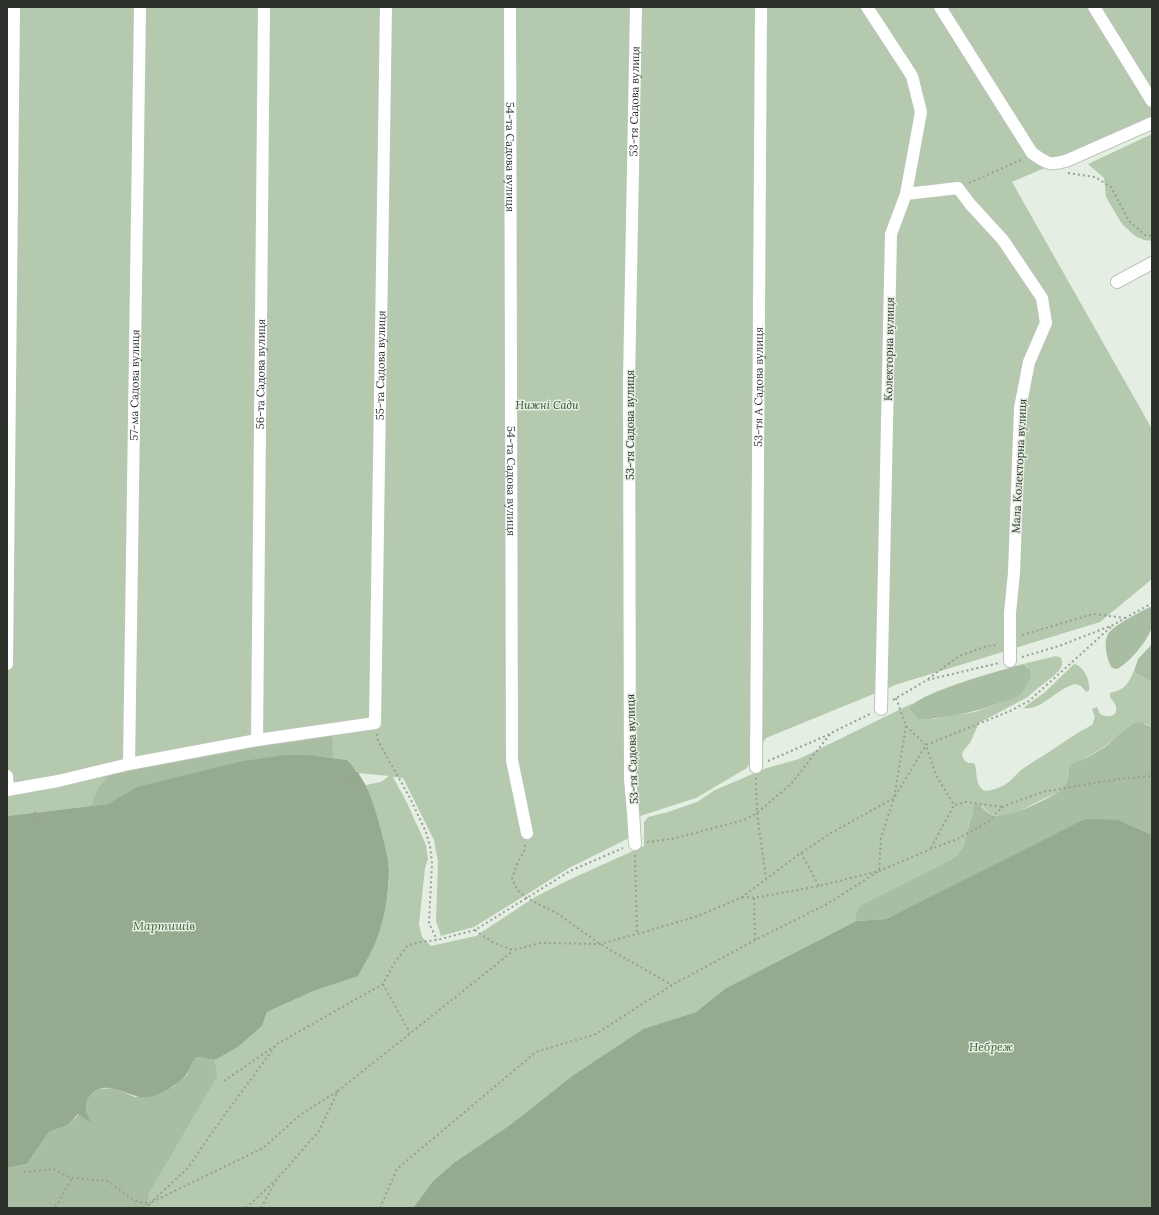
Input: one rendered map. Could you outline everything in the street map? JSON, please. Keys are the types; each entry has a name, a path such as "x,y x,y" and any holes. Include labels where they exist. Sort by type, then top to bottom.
{"street":[{"path":"7,664 14,7"},
{"name":"57-ма Садова вулиця","path":"129,764 140,7"},
{"name":"56-та Садова вулиця","path":"257,740 264,7"},
{"name":"55-та Садова вулиця","path":"375,723 386,7"},
{"name":"54-та Садова вулиця","path":"510,7 512,760 527,833"},
{"name":"53-тя Садова вулиця","path":"635,844 634,812 630,779 630,382 636,7"},
{"name":"53-тя А Садова вулиця","path":"756,767 761,7"},
{"name":"Колекторна вулиця","path":"867,7 912,76 921,112 906,194 891,234 881,709"},
{"path":"940,7 1032,153 1049,164 1056,164 1068,160 1152,123"},
{"path":"1094,7 1152,101"},
{"path":"906,194 958,188"},
{"name":"Мала Колекторна вулиця","path":"958,188 970,204 1003,240 1042,298 1046,323 1029,362 1020,408 1014,573 1010,613 1010,661"},
{"path":"1117,282 1152,263"},
{"path":"7,776 8,790 58,781 129,764 257,740 375,723"}],"path":[{"path":"958,188 1018,162 1032,153"},
{"path":"1049,164 1070,173 1095,177 1111,187 1129,221 1145,235 1152,236"},
{"path":"927,680 992,663 1010,661 1059,646 1113,625 1152,603"},
{"path":"766,878 757,813 756,767 881,709 896,698 927,680 959,656 1093,614 1125,618"},
{"path":"143,1208 263,1148 300,1115 338,1091 513,950 541,943 600,944 698,916 742,897 766,878 831,833 894,798 926,745 1010,711 1029,701 1113,625"},
{"path":"896,698 906,726 926,745 936,775 954,805"},
{"path":"375,723 378,741 410,798 426,832 430,846 432,863 429,923 437,940"},
{"path":"879,871 881,838 894,798 906,726"},
{"path":"224,1081 277,1044 383,984 395,962 408,946 475,930 570,871 635,844 672,839 744,820 757,813 791,784 831,733"},
{"path":"348,778 359,773"},
{"path":"380,1208 397,1169 536,1052 596,1034 672,985 755,940 827,904 879,871 931,848 954,840 988,822 1002,807 1042,792 1118,779 1152,776"},
{"path":"931,848 954,805 966,802 1002,807"},
{"path":"35,812 37,822"},
{"path":"527,833 525,849 516,866 512,879 518,891 558,914 600,944 672,985"},
{"path":"635,844 637,934"},
{"path":"801,853 819,886"},
{"path":"742,897 754,898 819,886 879,871"},
{"path":"754,898 755,940"},
{"path":"475,930 494,943 513,950"},
{"path":"383,984 410,1033"},
{"path":"149,1204 187,1169 277,1044"},
{"path":"246,1208 277,1179 319,1131 338,1091"},
{"path":"24,1172 54,1169 72,1178 108,1181 133,1200 149,1204"},
{"path":"50,1208 57,1205 72,1178"},
{"path":"261,1208 277,1179"},
{"path":"149,1204 150,1208"}],"green space":[{"name":"Нижні Сади","path":"7,7 1152,7 1152,122 1012,182 1152,429 1152,579 1100,622 898,684 766,738 747,768 696,798 637,817 631,837 569,868 474,927 441,936 436,921 438,862 434,840 403,778 393,777 406,801 426,845 428,859 425,868 419,924 422,937 431,946 476,936 535,897 644,846 644,822 648,817 697,802 715,790 767,768 799,759 913,703 909,708 933,719 975,712 1017,697 1028,666 1023,664 1056,656 1061,658 1062,662 1061,667 1056,674 1028,697 979,723 970,743 963,751 962,755 964,760 968,763 975,764 977,781 980,787 985,791 998,788 1006,784 1022,770 1082,730 1092,725 1095,717 1092,709 1097,707 1100,714 1106,716 1115,714 1116,708 1110,697 1110,693 1123,688 1130,680 1134,671 1152,682 1152,727 1146,724 1129,726 1104,747 1071,766 1067,772 1068,781 1066,786 1056,793 1015,813 1001,816 990,814 982,806 973,809 963,848 954,858 859,906 855,915 856,921 726,988 696,1012 643,1029 572,1076 510,1125 455,1162 433,1181 413,1208 147,1208 150,1192 218,1076 215,1060 238,1047 262,1026 267,1012 316,990 358,975 370,950 380,923 389,882 389,868 383,842 366,785 381,782 389,776 359,773 347,760 309,755 108,804 7,816"},
{"path":"1152,134 1152,241 1144,240 1135,236 1122,224 1106,197 1104,178 1088,164"},
{"path":"1074,664 1078,665 1084,671 1089,683 1089,691 1086,692 1081,686 1075,684 1070,685 1039,705 1023,708 1044,693"}],"shaded area":[{"path":"1152,607 1152,624 1147,638 1127,662 1117,669 1112,668 1106,651 1108,634 1121,623"},
{"path":"1152,644 1152,682 1134,671 1138,659"},
{"path":"1023,664 1030,670 1030,679 1021,693 1012,699 982,709 929,719 918,719 909,708 929,695 945,688"},
{"path":"1139,722 1152,727 1152,835 1119,820 977,874 886,919 856,921 855,915 859,906 954,858 963,848 975,802 990,814 997,816 1017,812 1041,802 1065,786 1069,769 1072,765 1105,747 1125,729"},
{"path":"332,734 333,758 309,755 137,787 108,804 91,806 98,788 107,778 107,771"},
{"path":"197,1057 215,1060 218,1076 150,1192 147,1208 7,1208 7,1168 27,1164 49,1132 68,1125 79,1114 90,1122 86,1111 87,1098 98,1089 114,1088 135,1097 173,1087 187,1075 191,1062"}],"water":[{"name":"Мартишів","path":"286,755 309,755 347,760 357,771 363,781 380,825 389,869 386,904 380,930 373,948 358,976 316,990 267,1012 262,1026 238,1047 215,1060 197,1057 188,1073 183,1078 171,1088 161,1093 153,1096 139,1097 113,1088 97,1090 87,1099 86,1111 91,1123 78,1114 68,1125 49,1132 27,1164 7,1168 7,816 108,804 137,787 243,761"},
{"name":"Небреж","path":"1085,819 1119,820 1152,835 1152,1208 413,1208 433,1181 455,1162 510,1125 572,1076 643,1029 696,1012 726,988 856,921 886,919"}]}
